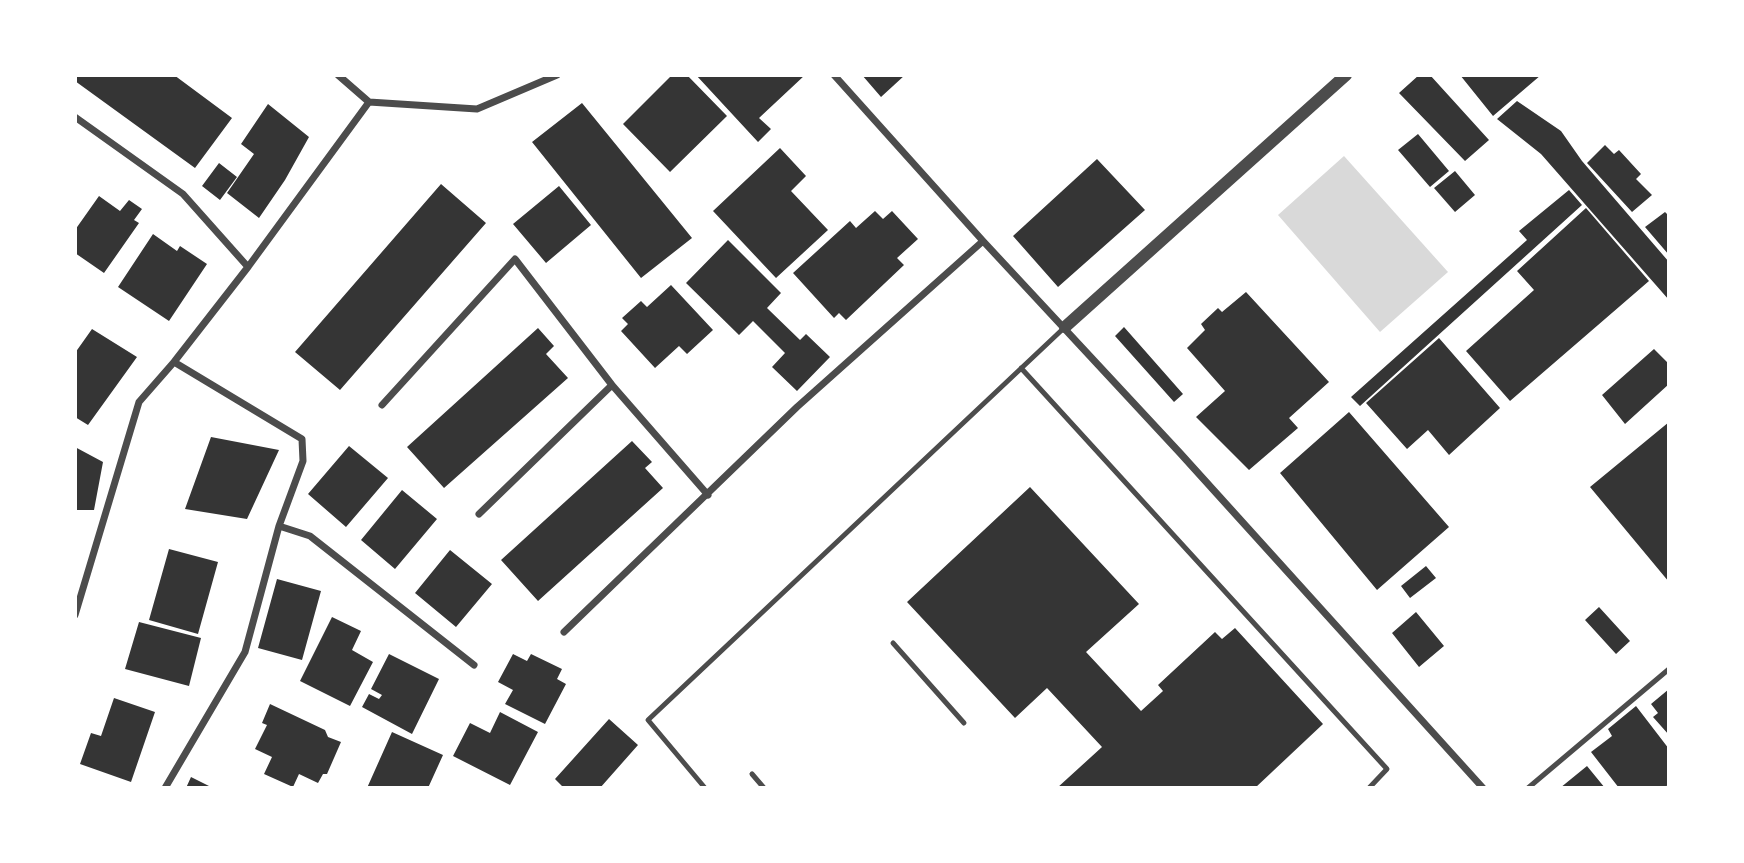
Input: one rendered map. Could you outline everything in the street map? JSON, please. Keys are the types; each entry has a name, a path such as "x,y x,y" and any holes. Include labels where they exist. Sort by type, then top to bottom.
{"street":[{"path":"338,75 369,102 477,109 557,75"},
{"path":"834,75 1483,788"},
{"path":"1065,327 1346,75"},
{"path":"75,615 139,402 174,362 248,267 369,102"},
{"path":"75,117 183,194 248,267"},
{"path":"564,632 797,407 983,241"},
{"path":"382,405 515,259 612,385 708,495"},
{"path":"165,788 245,652 278,526 303,461 302,439 174,362"},
{"path":"479,514 612,385"},
{"path":"278,526 310,536 474,665"}],"lane":[{"path":"705,788 648,720 1065,327"},
{"path":"1021,368 1387,768 1369,788"},
{"path":"893,643 964,723"},
{"path":"1528,788 1669,669"},
{"path":"752,774 764,788"}],"shaded area":[{"path":"1344,156 1448,272 1380,332 1278,215"}],"building":[{"path":"75,75 174,75 232,118 195,168 75,81"},
{"path":"672,75 687,75 727,116 670,172 623,124"},
{"path":"696,75 805,75 759,118 771,129 758,142"},
{"path":"862,75 905,75 881,97"},
{"path":"1419,75 1430,75 1489,140 1465,161 1399,93"},
{"path":"1460,75 1541,75 1493,116"},
{"path":"1517,101 1561,131 1582,161 1669,262 1669,300 1541,154 1497,119"},
{"path":"582,103 692,238 641,278 532,142"},
{"path":"268,104 309,137 285,180 259,218 227,193 254,154 241,144"},
{"path":"1418,134 1449,171 1430,187 1398,150"},
{"path":"1605,145 1614,154 1619,150 1641,174 1636,179 1652,195 1632,212 1587,163"},
{"path":"780,148 806,176 791,191 828,230 776,278 713,211"},
{"path":"1097,159 1145,210 1058,287 1013,236"},
{"path":"219,163 237,177 220,200 202,186"},
{"path":"1455,171 1475,195 1455,212 1434,188"},
{"path":"441,184 486,223 340,390 295,352"},
{"path":"559,186 591,225 546,263 513,224"},
{"path":"1569,190 1582,205 1360,406 1351,397 1527,240 1519,231"},
{"path":"99,196 120,211 129,200 142,209 134,220 139,223 104,273 75,253 75,230"},
{"path":"1586,208 1649,281 1510,401 1466,351 1534,290 1517,271"},
{"path":"875,211 883,219 892,211 918,239 897,258 904,265 846,320 839,313 834,318 793,273 850,221 856,228"},
{"path":"1665,212 1669,216 1669,255 1645,227"},
{"path":"153,234 177,251 180,246 207,264 169,321 118,287"},
{"path":"728,240 781,293 767,308 800,340 806,334 830,357 797,391 772,367 785,353 753,321 739,335 686,283"},
{"path":"671,285 713,330 687,354 679,346 655,368 621,331 628,324 622,318 641,301 647,307"},
{"path":"1246,292 1329,382 1289,418 1298,428 1249,470 1196,417 1225,391 1187,348 1205,330 1201,324 1218,308 1222,312"},
{"path":"1124,327 1183,394 1174,402 1115,336"},
{"path":"538,328 554,346 546,354 568,378 444,488 407,447"},
{"path":"92,329 137,357 88,425 75,417 75,353"},
{"path":"1439,338 1500,408 1449,455 1428,430 1407,449 1366,403"},
{"path":"1654,349 1669,364 1669,384 1625,424 1602,395"},
{"path":"1349,412 1449,527 1377,590 1280,473"},
{"path":"1669,422 1669,582 1590,487"},
{"path":"211,437 279,450 247,519 185,509"},
{"path":"632,441 652,462 645,468 663,488 538,601 501,560"},
{"path":"349,446 388,478 346,527 308,494"},
{"path":"75,447 103,462 94,510 75,510"},
{"path":"1030,487 1139,604 1086,652 1141,711 1163,691 1158,685 1215,632 1222,639 1235,628 1323,724 1255,788 1057,788 1102,747 1047,688 1015,718 907,602"},
{"path":"402,490 437,519 395,569 361,540"},
{"path":"169,549 218,562 198,634 149,620"},
{"path":"450,550 492,584 456,627 415,593"},
{"path":"1426,566 1436,578 1410,598 1401,586"},
{"path":"277,579 321,591 302,660 258,648"},
{"path":"1599,607 1630,641 1616,654 1585,620"},
{"path":"1416,612 1444,646 1419,667 1392,633"},
{"path":"332,617 361,631 352,650 373,662 350,706 300,681"},
{"path":"139,622 201,638 189,686 125,669"},
{"path":"389,654 439,679 412,734 362,707 369,694 379,699 382,695 371,689"},
{"path":"513,654 527,661 531,654 562,669 557,679 566,684 545,724 505,704 513,690 498,682"},
{"path":"1669,689 1669,735 1653,717 1658,713 1651,704"},
{"path":"114,698 155,712 131,782 80,764 91,733 101,736"},
{"path":"270,704 325,730 328,737 341,742 327,774 323,774 318,783 299,774 293,787 264,774 272,757 255,749 267,725 262,723"},
{"path":"1636,706 1669,749 1669,784 1664,788 1619,788 1591,752 1612,736 1608,729"},
{"path":"500,712 538,732 510,785 453,756 470,723 490,733"},
{"path":"609,719 638,745 600,788 564,788 555,779"},
{"path":"392,732 443,755 428,788 367,788"},
{"path":"1587,766 1605,788 1560,788"},
{"path":"191,777 213,788 186,788"}]}
